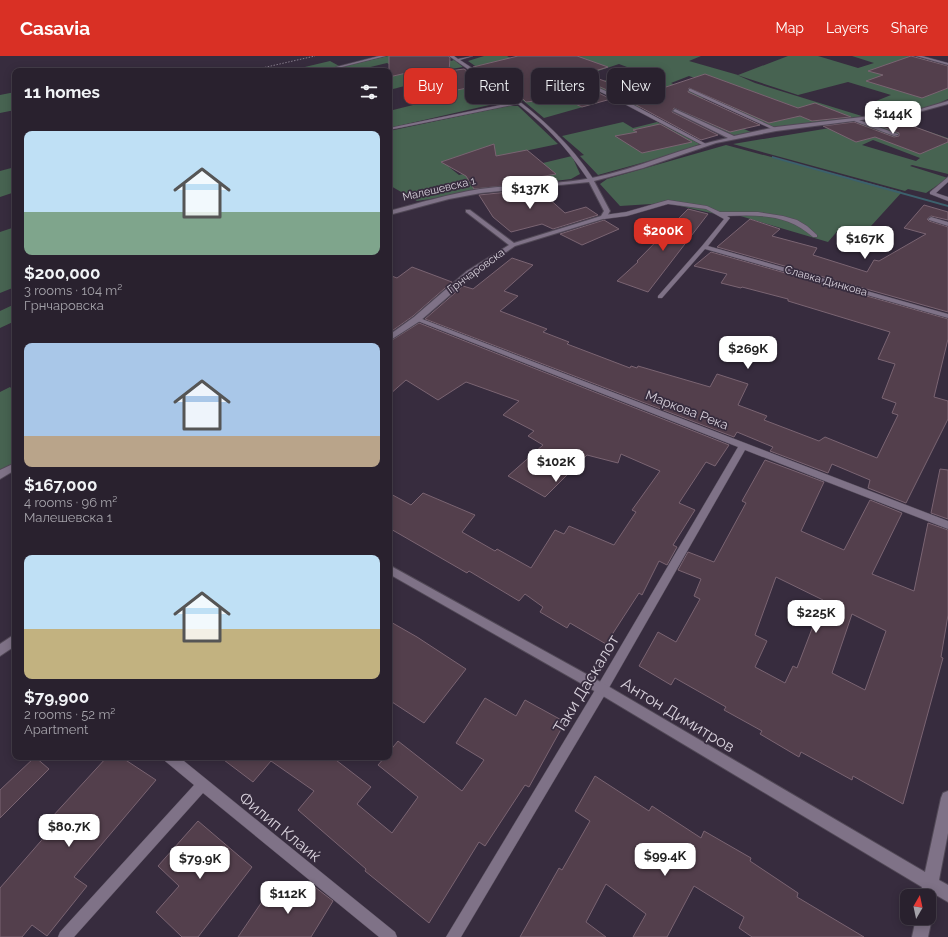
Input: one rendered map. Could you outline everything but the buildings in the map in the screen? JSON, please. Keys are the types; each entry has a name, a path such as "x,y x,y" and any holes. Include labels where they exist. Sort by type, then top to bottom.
{"street":[{"name":"Малешевска 1","path":"392,212 448,197 481,191 591,180 733,138 776,130 915,112 948,102"},
{"path":"675,110 733,138"},
{"path":"591,180 596,191 605,201 607,211 604,216"},
{"path":"468,211 513,245"},
{"name":"Грнчаровска","path":"392,337 417,319 470,273 513,245 604,216"},
{"path":"0,474 12,468"},
{"name":"Антон Димитров","path":"392,571 602,689 928,889"},
{"path":"0,651 12,641"},
{"path":"930,889 948,798"},
{"name":"Антон Димитров","path":"936,891 948,894"},
{"path":"920,937 923,925"}],"lane":[{"path":"338,67 384,56"},
{"path":"451,56 469,68"},
{"path":"458,60 471,56"},
{"path":"918,56 948,64"},
{"path":"599,90 706,145"},
{"path":"690,90 776,130"},
{"path":"392,128 508,104"},
{"path":"519,104 569,148 591,180"},
{"path":"856,120 896,135"},
{"path":"948,179 932,193 948,199"},
{"path":"604,216 627,214 668,202 707,208 727,218 704,247 660,297"},
{"path":"720,214 769,215 794,220 808,228 815,236"},
{"path":"931,218 948,224"},
{"name":"Славка Динкова","path":"704,247 948,316"},
{"name":"Маркова Река","path":"417,319 948,525"},
{"name":"Таки Даскалот","path":"453,937 602,689 743,446"},
{"name":"Филип Клаиќ","path":"173,760 390,937"},
{"path":"65,937 202,785"}],"path":[{"path":"262,68 315,56"}],"green space":[{"path":"388,56 443,56 451,61 454,60 463,67 404,68 404,86 392,89 392,69 396,68 387,63 366,68 301,68 330,61 341,67"},
{"path":"484,56 507,56 521,64 549,68 531,68 531,87 523,89 523,83 526,82 523,80 523,68 478,68 468,61"},
{"path":"551,56 701,56 689,61 738,75 788,56 818,56 858,68 874,63 852,56 908,56 948,67 919,74 883,65 948,86 948,99 930,107 907,112 876,101 891,95 848,82 798,95 737,75 755,83 865,117 777,129 695,90 712,84 689,76 671,83 704,98 686,104 751,132 731,136 700,122 696,123 657,104 665,104 665,68 630,68 619,64 599,71 599,68 580,68"},
{"path":"463,69 465,70 465,104 494,104 392,127 392,110 417,104 457,104 457,70"},
{"path":"607,80 607,92 599,88 599,83"},
{"path":"12,93 12,111 0,113 0,95"},
{"path":"531,96 531,104 593,104 544,118 523,100 523,97"},
{"path":"631,104 652,104 639,108"},
{"path":"508,106 518,106 558,144 449,167 459,175 483,169 510,187 417,201 392,187 392,130"},
{"path":"891,119 948,138 948,174 912,165 910,166 948,178 926,193 908,189 905,191 733,144 860,123 899,137 902,136 864,122","holes":["873,140 920,158 916,161 862,145"]},
{"path":"623,122 633,128 657,122 700,144 674,154 598,175 580,156 584,155 562,136"},
{"path":"726,145 902,192 861,237 840,228 828,242 737,215 720,215 667,203 620,206 600,184 607,179"},
{"path":"572,156 580,174 571,179 538,183 518,169"},
{"path":"12,168 12,193 0,197 0,171"},
{"path":"12,228 12,288 0,293 0,232"},
{"path":"12,305 12,322 0,328 0,311"},
{"path":"10,387 12,389 12,465 0,471 0,392"}],"waterway":[{"path":"773,157 948,206"}]}
